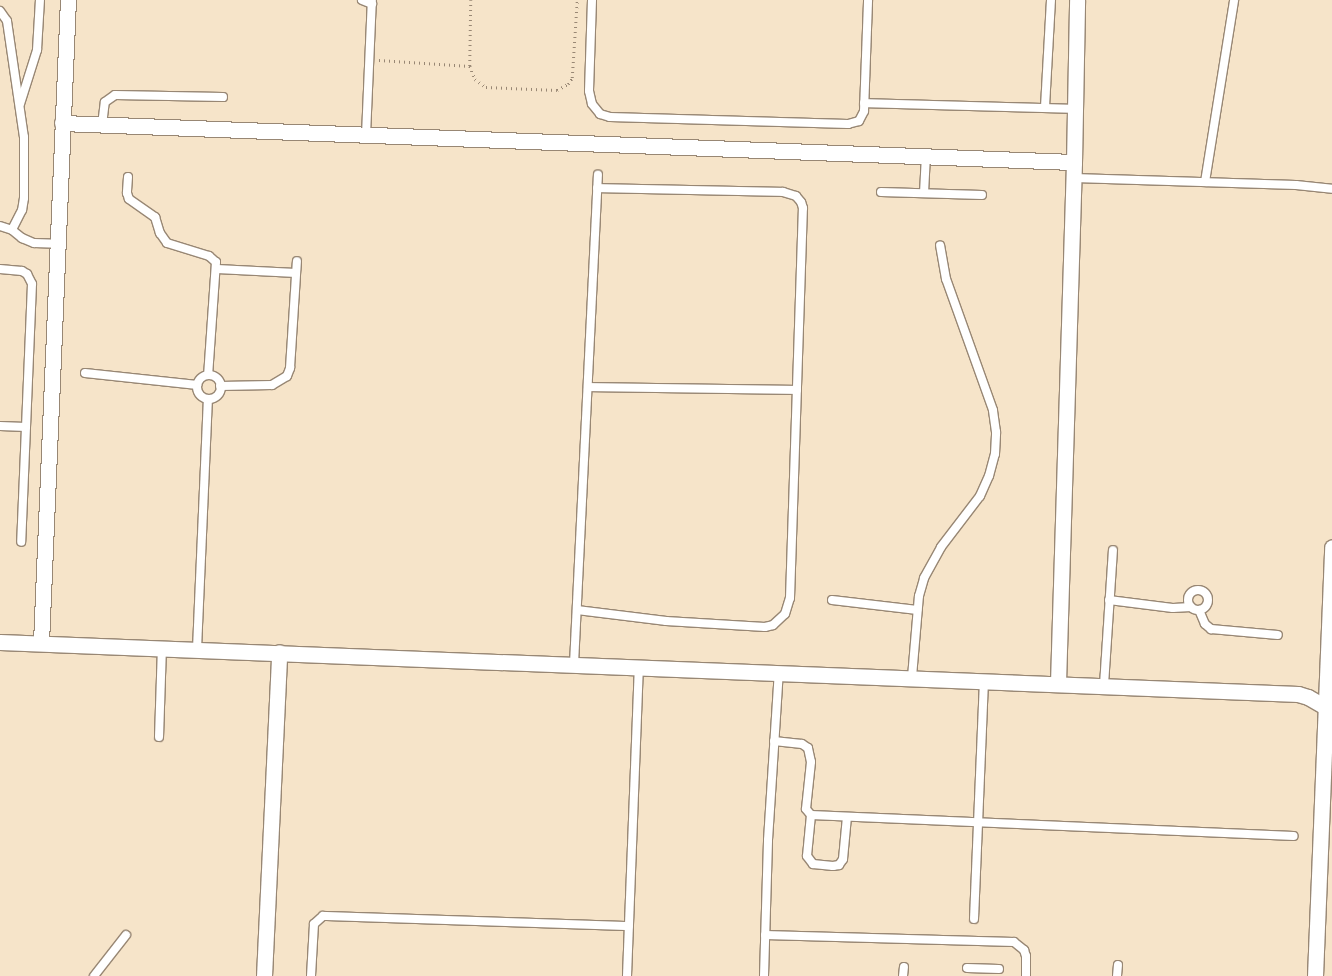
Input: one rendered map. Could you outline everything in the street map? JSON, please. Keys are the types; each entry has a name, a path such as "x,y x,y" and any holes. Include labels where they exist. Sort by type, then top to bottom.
{"street":[{"path":"41,643 68,0"},
{"path":"1058,683 1074,178 1077,0"},
{"path":"62,123 1074,162"},
{"path":"1315,976 1332,547"},
{"path":"0,642 1104,684 1298,694 1312,699 1325,707"},
{"path":"264,976 279,652"},
{"path":"1298,694 1313,689 1326,680"}],"lane":[{"path":"19,106 37,50 40,0"},
{"path":"362,0 372,2 366,135"},
{"path":"592,0 589,91 596,110 605,116 854,124 862,117 864,103 868,0"},
{"path":"1045,107 1050,0"},
{"path":"1205,182 1234,0"},
{"path":"0,11 7,22 24,137 24,198 22,210 12,230"},
{"path":"102,125 105,102 115,95 223,97"},
{"path":"864,103 1075,109"},
{"path":"924,193 926,156"},
{"path":"574,664 598,175"},
{"path":"128,177 127,193 129,199 155,217 160,234 167,243 212,257 216,262 208,375"},
{"path":"1074,178 1296,185 1332,189"},
{"path":"577,610 666,621 764,627 780,620 789,606 790,598 804,208 796,196 782,192 597,188"},
{"path":"881,192 982,195"},
{"path":"0,226 12,230 28,241 57,244"},
{"path":"912,677 918,610 924,578 931,562 980,496 989,476 995,454 996,432 993,410 946,279 940,246"},
{"path":"220,386 272,385 287,376 290,368 297,261"},
{"path":"217,269 296,273"},
{"path":"0,270 22,272 26,274 32,284 21,542"},
{"path":"85,373 197,385"},
{"path":"208,375 217,379 220,386 217,395 208,399 198,393 197,385 202,377 208,375"},
{"path":"588,387 797,390"},
{"path":"197,649 208,399"},
{"path":"0,426 26,427"},
{"path":"1104,684 1113,550"},
{"path":"1191,607 1188,599 1189,594 1202,590 1206,593 1208,601 1203,609 1199,610"},
{"path":"832,600 918,610"},
{"path":"1109,600 1173,608 1191,607 1199,610 1205,624 1211,629 1278,635"},
{"path":"159,737 162,648"},
{"path":"627,976 639,666"},
{"path":"764,976 764,935 779,672"},
{"path":"974,919 984,680"},
{"path":"774,741 802,744 808,748 811,762 806,809 811,816 807,856 813,864 833,866 843,860 848,818"},
{"path":"811,816 1294,836"},
{"path":"311,976 314,924 323,916 629,926"},
{"path":"94,976 126,935"},
{"path":"764,935 1014,942 1024,950 1026,956 1026,976"},
{"path":"1117,976 1118,965"},
{"path":"903,976 904,967"},
{"path":"967,968 980,972 999,969"}],"path":[{"path":"471,0 470,66 475,79 486,86 557,90 568,84 573,71 577,0"},
{"path":"370,59 470,66"}]}
